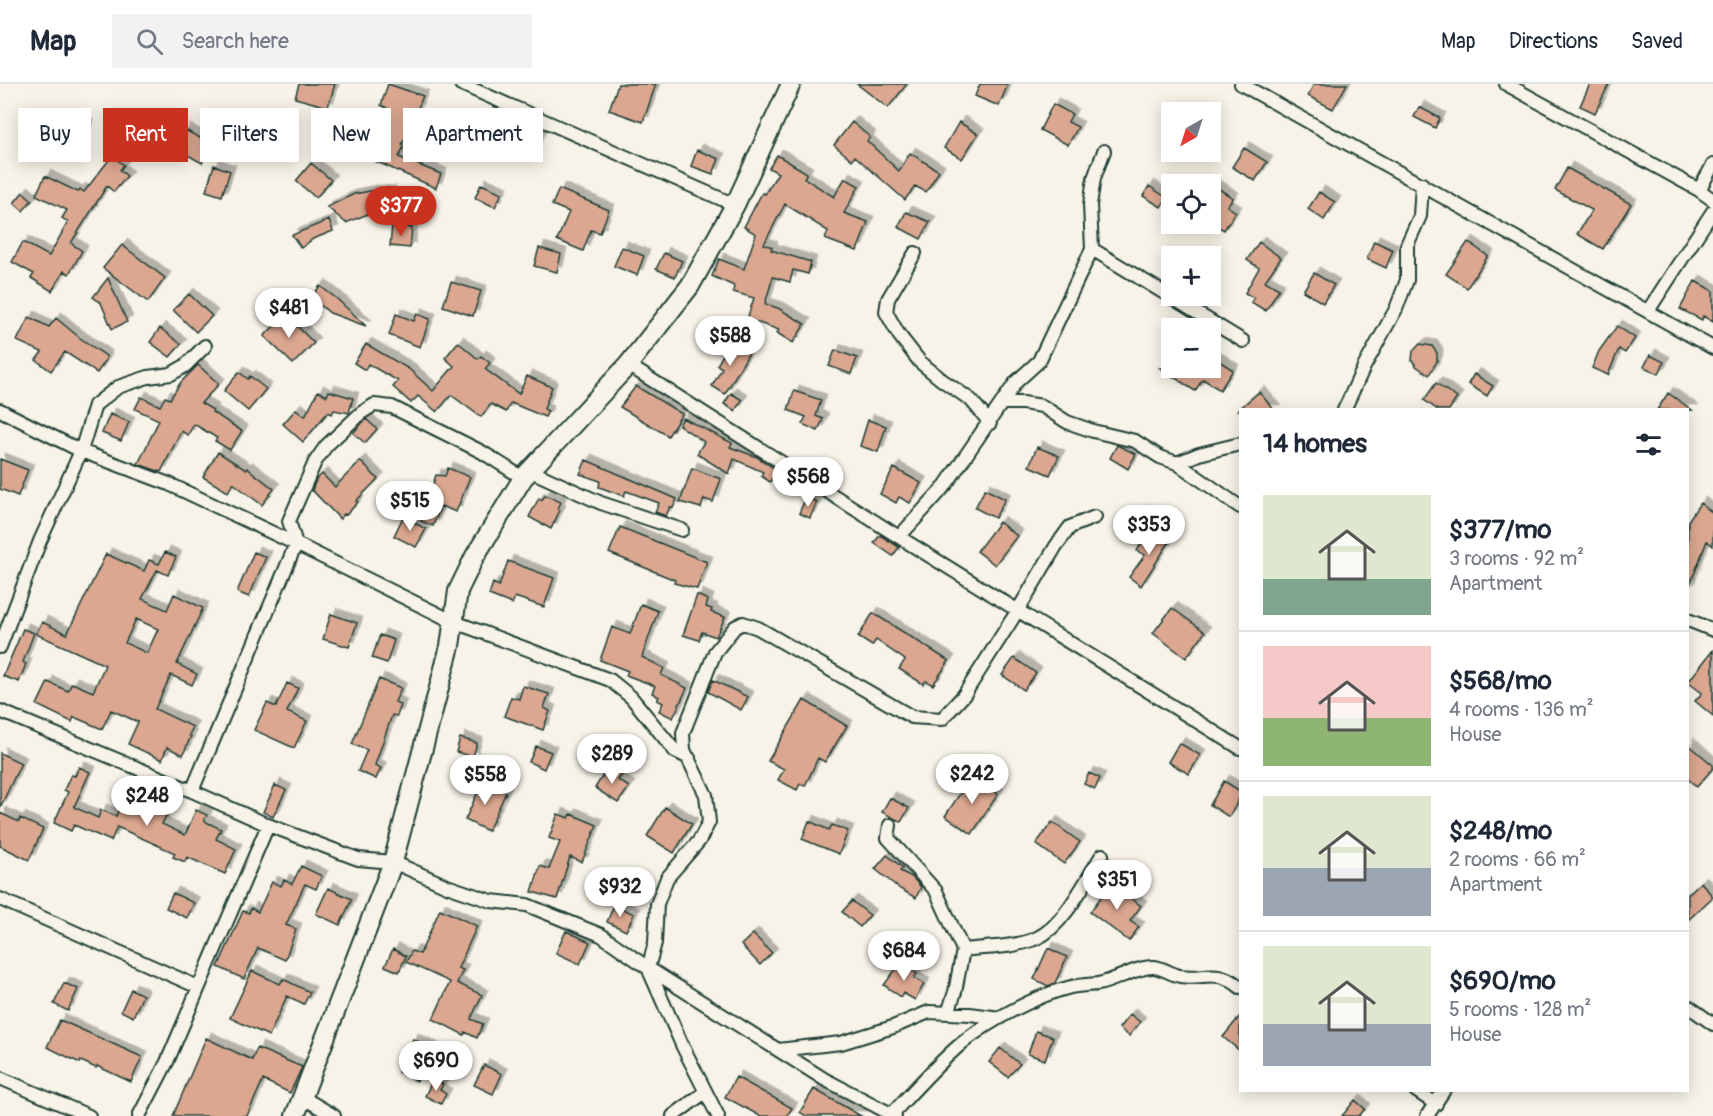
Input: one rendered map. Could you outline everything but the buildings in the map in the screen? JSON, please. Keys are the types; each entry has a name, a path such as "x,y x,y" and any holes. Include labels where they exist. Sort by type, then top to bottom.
{"main road":[{"path":"295,1116 393,862 450,646 458,591 475,556 527,474 628,364 690,286 735,205 791,84"}],"street":[{"path":"461,84 735,205"},
{"path":"1241,84 1713,348"},
{"path":"1506,84 1699,190 1713,200"},
{"path":"898,537 945,486 1016,382 1040,361 1092,249 1089,205 1104,152"},
{"path":"1699,190 1713,165"},
{"path":"1345,408 1364,367 1396,309 1407,280 1407,245 1420,216 1422,184"},
{"path":"1648,311 1713,212"},
{"path":"1092,249 1243,341"},
{"path":"915,253 888,300 886,312 899,335 920,362 971,400 990,423"},
{"path":"0,646 40,542 81,451 95,405 118,387 148,377 171,374 185,366 205,346"},
{"path":"628,364 898,537 1239,747"},
{"path":"1002,403 1042,406 1067,422 1092,431 1135,441 1160,457 1177,463 1239,506"},
{"path":"192,790 296,544 289,521 315,462 326,446 361,413 374,405 392,407 527,474 681,530"},
{"path":"0,410 81,451 169,484 452,621 610,680 631,697 675,751 688,758"},
{"path":"1177,463 1199,454 1239,444"},
{"path":"718,1116 648,968 656,943 657,904 667,878 699,841 709,822 706,795 684,750 683,733 715,652 735,627 743,623 758,628 912,717 942,719 964,695 1070,527 1095,517"},
{"path":"1689,620 1713,630"},
{"path":"0,711 192,790 268,825 358,859 393,862 447,886 491,901 527,905 601,935 648,968 824,1079 894,1115 918,1085 963,1042 1000,1018 1041,997 1072,986 1118,979 1142,969 1155,967 1181,976 1212,974 1233,981 1239,986"},
{"path":"139,1116 167,1062 268,825"},
{"path":"890,825 888,838 936,891 963,950 955,992 948,1013"},
{"path":"963,950 1014,945 1038,938 1059,921 1102,855"},
{"path":"0,899 198,987"},
{"path":"1689,1007 1713,1024"},
{"path":"778,1050 841,1043 893,1027 929,1012 1000,1018"},
{"path":"0,1078 89,1116"},
{"path":"673,1116 705,1092"},
{"path":"1418,1092 1436,1104"},
{"path":"1427,1116 1443,1092"},
{"path":"302,1097 334,1116"}]}
